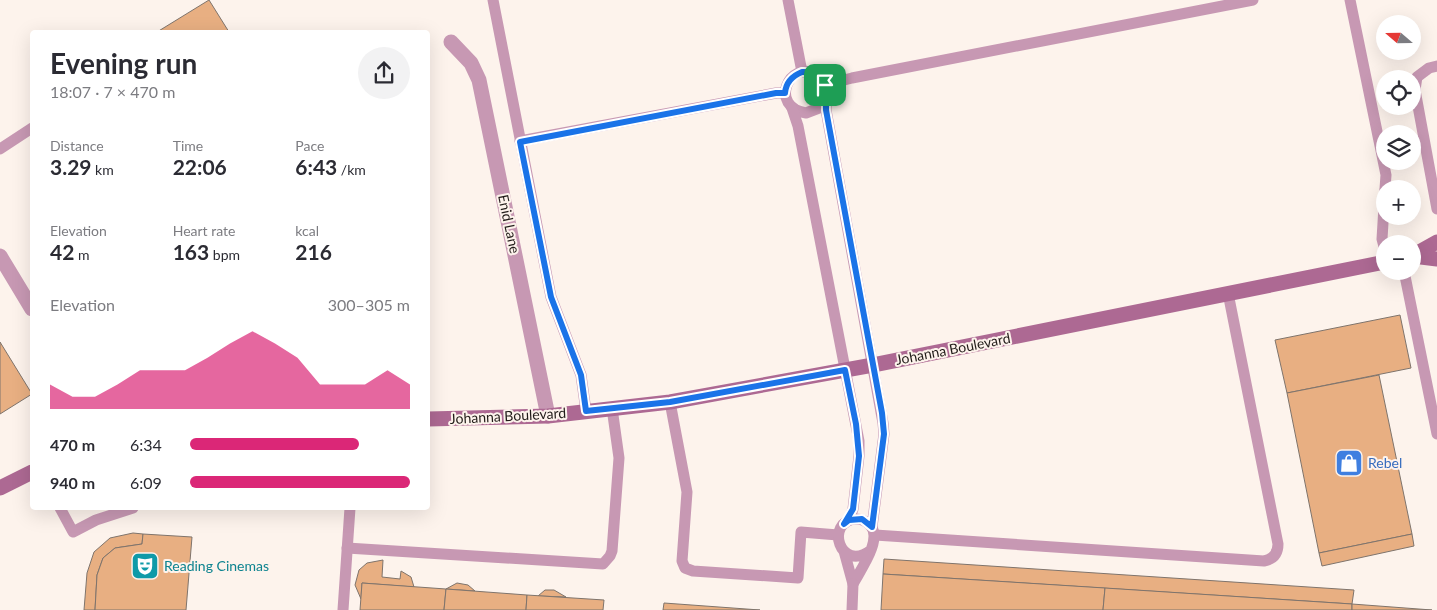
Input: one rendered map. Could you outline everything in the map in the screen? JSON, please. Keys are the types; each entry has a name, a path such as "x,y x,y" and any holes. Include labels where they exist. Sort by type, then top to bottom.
{"street":[{"name":"Enid Lane","path":"451,42 472,64 479,80 548,416"},
{"path":"1421,251 1437,242"},
{"path":"0,256 30,306"},
{"path":"1421,257 1437,259"},
{"name":"Johanna Boulevard","path":"430,419 548,416 670,402 873,365 1376,264"},
{"path":"0,488 30,473"}],"lane":[{"path":"493,0 551,297 581,375 586,411"},
{"path":"788,0 802,72"},
{"path":"826,91 860,76 1253,0"},
{"path":"1350,0 1386,180"},
{"path":"1437,66 1429,68 1417,77 1415,90 1437,209"},
{"path":"852,610 853,584 844,551 838,541 838,535 853,509 859,456 856,424 798,126 785,93 787,83 791,78 802,72 815,74 820,77 826,91 826,110 884,434 873,531 874,545 853,584"},
{"path":"792,108 799,112 813,112 823,103 826,91"},
{"path":"520,142 776,93 785,93"},
{"path":"0,149 30,129"},
{"path":"1406,280 1437,434"},
{"path":"844,524 849,520 862,519 873,531 1264,561 1273,558 1278,544 1228,293"},
{"path":"670,402 687,492 682,560 685,568 692,572 798,578 801,532 838,535"},
{"path":"347,548 603,564 612,551 619,458 612,408"},
{"path":"61,510 73,532 96,520 127,510"},
{"path":"343,610 350,510"},
{"path":"844,551 849,555 860,556 870,550"}],"building":[{"path":"209,0 228,30 160,30"},
{"path":"1400,315 1411,368 1287,393 1275,340"},
{"path":"0,342 30,391 30,395 0,414"},
{"name":"Rebel","path":"1379,375 1412,534 1319,553 1287,393"},
{"path":"133,533 143,534 142,544 115,548 103,558 97,575 95,610 84,610 87,573 94,552 110,538"},
{"name":"Reading Cinemas","path":"143,534 192,537 186,610 95,610 97,575 103,558 115,548 142,544"},
{"path":"1412,534 1414,546 1322,566 1319,553"},
{"path":"884,559 1354,590 1352,604 883,574"},
{"path":"383,560 382,577 400,579 401,571 411,577 414,587 362,583 361,599 355,585 359,570 367,563"},
{"path":"883,574 1105,588 1103,610 881,610"},
{"path":"362,583 446,589 444,610 360,610"},
{"path":"457,583 468,585 475,591 446,589"},
{"path":"1105,588 1352,604 1352,610 1103,610"},
{"path":"446,589 527,595 526,610 444,610"},
{"path":"545,590 554,590 566,597 538,596"},
{"path":"527,595 604,600 603,610 526,610"},
{"path":"664,603 760,610 663,610"},
{"path":"1352,604 1432,610 1352,610"}],"place":[{"name":"Rebel","path":"1349,463"},
{"name":"Reading Cinemas","path":"145,566"}],"route":[{"path":"802,72 815,74 820,77 825,85 826,110 882,413 884,434 872,527 862,519 849,520 844,524 850,517 853,509 859,456 856,424 845,370 670,402 586,411 581,375 551,297 520,142 776,93 785,93 787,83 791,78 802,72"}]}
